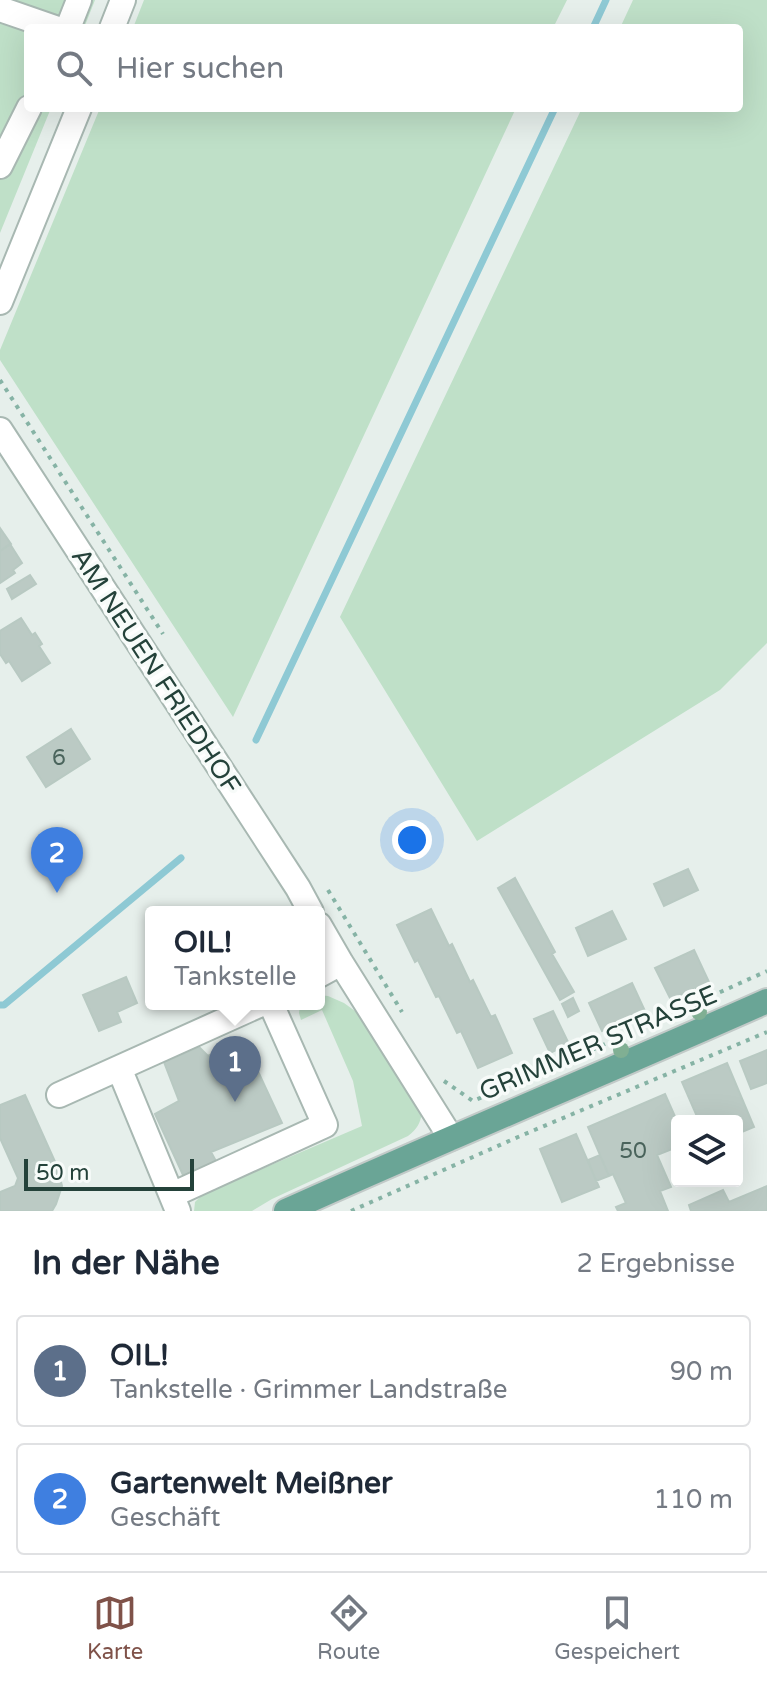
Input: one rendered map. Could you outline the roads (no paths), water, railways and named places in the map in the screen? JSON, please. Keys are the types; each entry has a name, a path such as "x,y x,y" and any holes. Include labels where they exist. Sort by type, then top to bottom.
{"main road":[{"name":"GRIMMER STRASSE","path":"286,1211 767,1001"}],"street":[{"path":"70,24 79,0"},
{"path":"114,24 123,0"},
{"path":"0,9 43,24"},
{"path":"0,166 27,112"},
{"path":"0,302 77,112"},
{"name":"AM NEUEN FRIEDHOF","path":"3,441 308,906"},
{"path":"325,949 330,969 451,1138"},
{"path":"59,1095 248,1010"},
{"path":"119,1068 175,1203 325,1125 274,1010"}],"waterway":[{"path":"595,24 606,0"},
{"path":"256,740 553,112"},
{"path":"0,1005 4,1005 181,858"}],"place":[{"name":"Gartenwelt Meißner","path":"57,893"},
{"name":"OIL!","path":"235,1102"}]}
